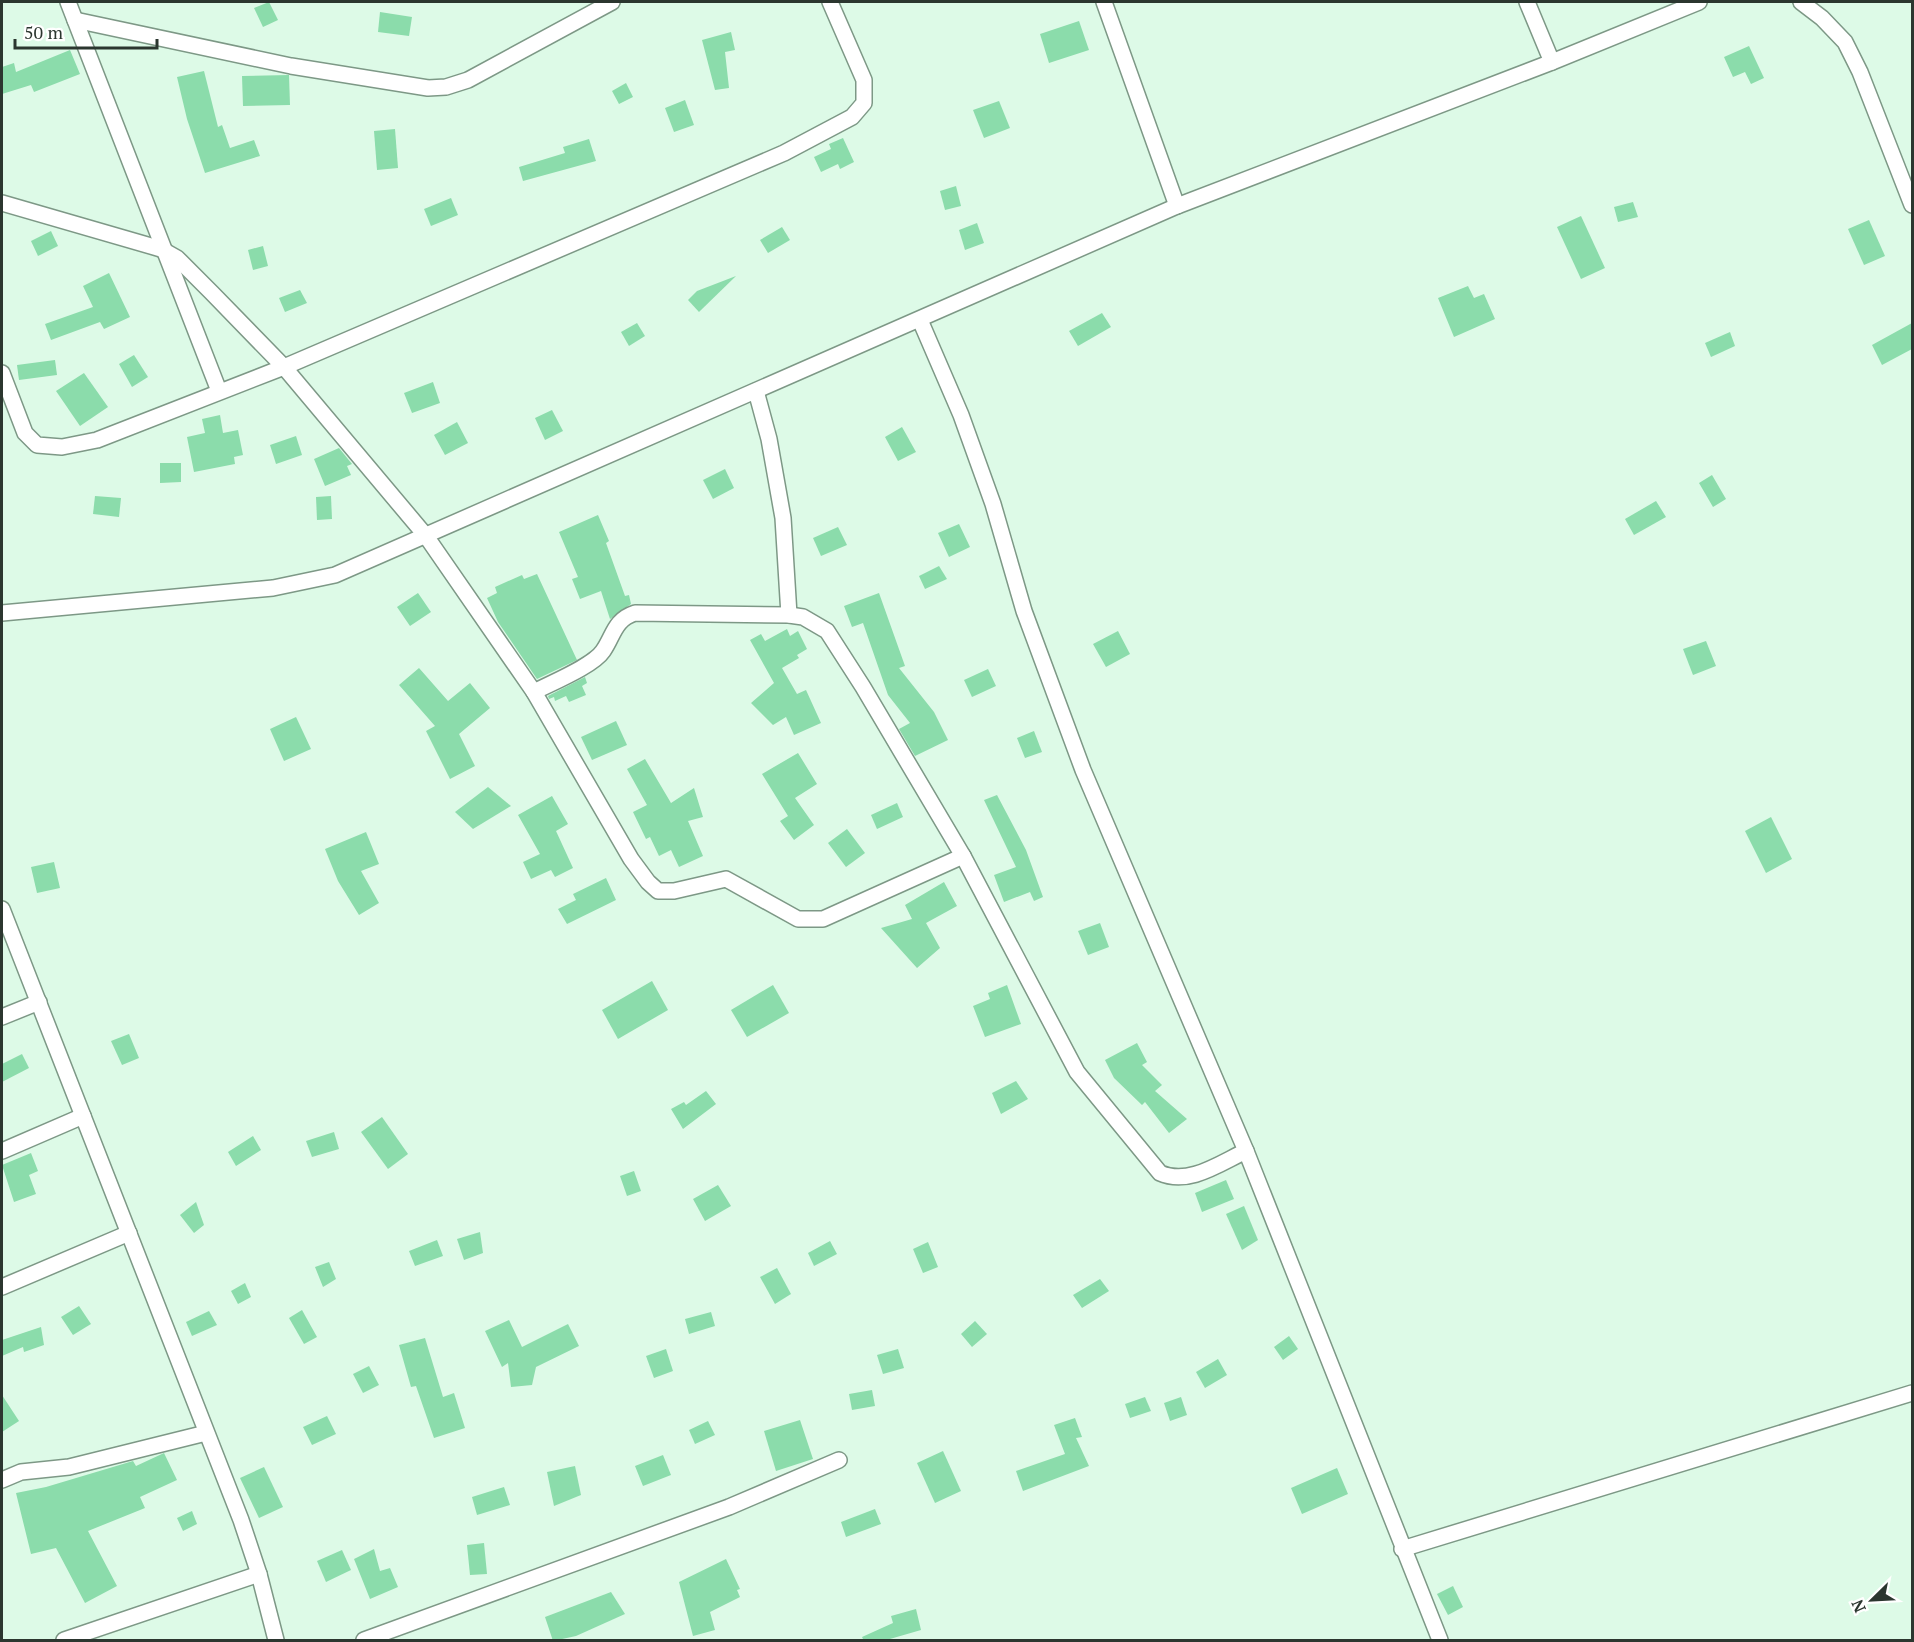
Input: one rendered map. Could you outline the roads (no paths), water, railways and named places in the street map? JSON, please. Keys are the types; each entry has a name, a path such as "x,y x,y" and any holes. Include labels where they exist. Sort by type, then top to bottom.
{"street":[{"path":"68,2 161,249 219,391"},
{"path":"75,20 291,66 428,88 446,87 468,80 612,2"},
{"path":"2,373 25,433 37,445 62,447 97,440 284,367 784,153 852,117 864,102 864,80 830,2"},
{"path":"1104,2 1177,206"},
{"path":"1527,2 1552,62"},
{"path":"2,613 273,588 335,575 1177,206 1552,62 1699,2"},
{"path":"1801,2 1822,18 1845,42 1860,72 1912,205"},
{"path":"2,203 161,249 177,258 284,367 426,536 534,692 631,859 648,882 658,891 674,891 726,879 798,919 823,919 963,856"},
{"path":"920,320 961,415 993,504 1024,611 1083,770 1246,1150 1440,1641"},
{"path":"756,392 769,439 783,518 789,615"},
{"path":"534,692 602,653 614,627 625,616 635,613 789,615 803,617 826,631 863,687 963,856 1077,1072 1161,1173 1172,1179 1186,1179 1246,1150"},
{"path":"2,909 241,1520 259,1574 276,1641"},
{"path":"2,1017 39,1002"},
{"path":"2,1151 83,1116"},
{"path":"2,1287 129,1233"},
{"path":"1402,1549 1912,1393"},
{"path":"2,1480 21,1472 69,1467 206,1433"},
{"path":"364,1641 729,1507 839,1460"},
{"path":"64,1641 259,1574"}]}
